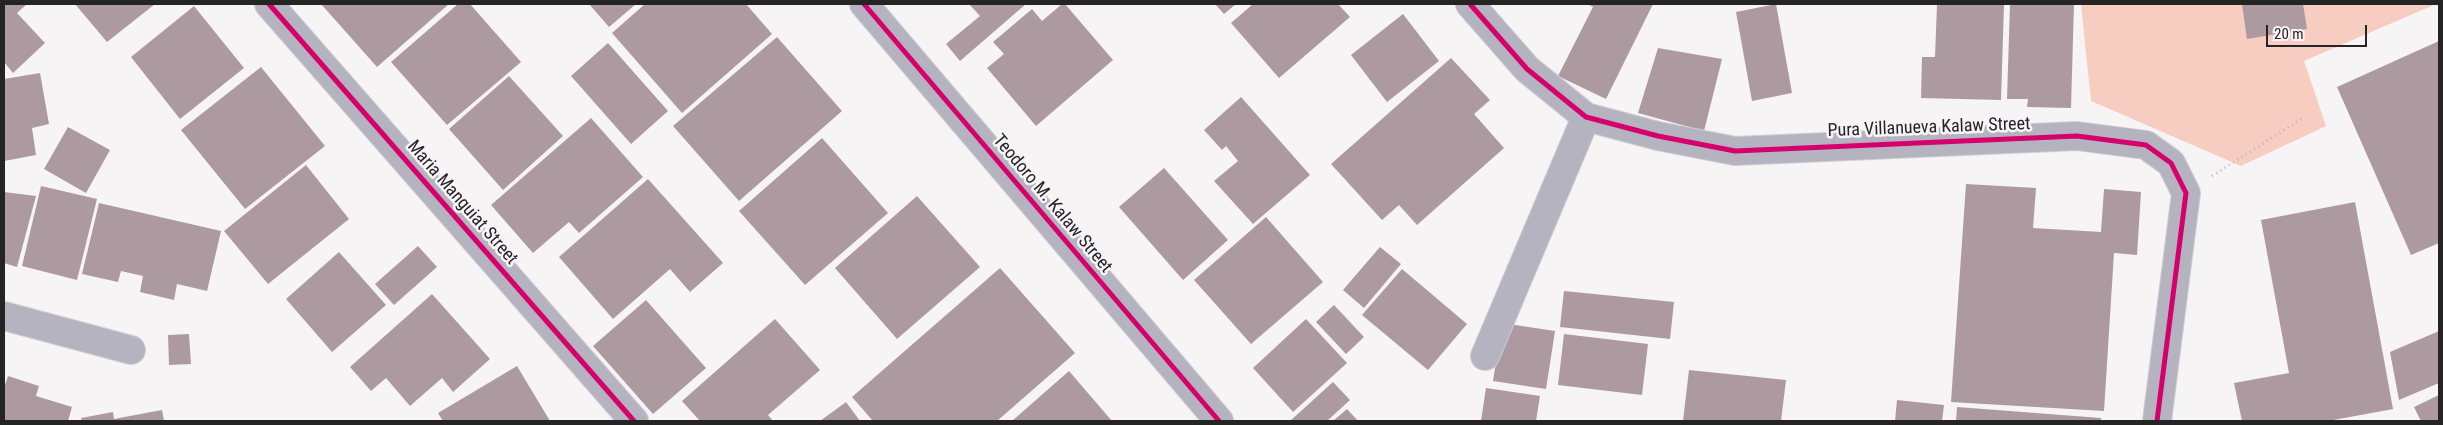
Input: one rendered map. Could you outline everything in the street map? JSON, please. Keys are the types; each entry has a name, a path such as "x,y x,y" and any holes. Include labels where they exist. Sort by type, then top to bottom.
{"street":[{"name":"Maria Manguiat Street","path":"269,4 634,421"},
{"name":"Teodoro M. Kalaw Street","path":"864,4 1219,421"},
{"name":"Pura Villanueva Kalaw Street","path":"1470,4 1527,69 1586,117 1658,136 1735,151 2077,136 2146,145 2171,163 2186,193"},
{"path":"1485,356 1586,117"},
{"path":"2157,421 2186,193"},
{"path":"4,316 130,350"}],"path":[{"path":"2186,193 2303,118"}],"shaded area":[{"path":"2081,4 2436,4 2304,61 2326,126 2241,166 2091,101"}],"building":[{"path":"4,4 27,4 17,13 45,43 13,73 4,62"},
{"path":"75,4 155,4 107,42"},
{"path":"321,4 449,4 377,67"},
{"path":"458,4 470,4 521,62 447,125 391,62"},
{"path":"589,4 636,4 609,27"},
{"path":"645,4 746,4 772,34 682,113 612,33"},
{"path":"969,4 1026,4 960,61 946,44 980,16"},
{"path":"1062,4 1065,4 1113,60 1036,126 987,68 1004,54 993,42 1032,9 1042,21"},
{"path":"1215,4 1236,4 1224,14"},
{"path":"1253,4 1338,4 1350,17 1279,78 1231,23"},
{"path":"1587,4 1653,4 1606,99 1558,76 1593,7"},
{"path":"1776,4 1792,93 1752,101 1736,12"},
{"path":"1937,4 2004,4 2001,100 1921,98 1922,57 1935,57"},
{"path":"2010,4 2074,4 2071,108 2027,107 2028,99 2007,99"},
{"path":"2242,4 2303,4 2307,29 2247,39"},
{"path":"194,6 244,68 180,119 131,57"},
{"path":"1403,14 1439,61 1387,102 1351,55"},
{"path":"777,37 842,111 739,201 673,126"},
{"path":"2439,41 2439,243 2411,255 2337,87"},
{"path":"608,43 668,111 631,144 571,76"},
{"path":"1658,48 1722,59 1704,131 1638,113"},
{"path":"1451,58 1490,100 1474,114 1504,148 1417,225 1399,205 1382,220 1331,164"},
{"path":"261,67 325,146 245,209 181,130"},
{"path":"40,73 49,124 32,128 36,155 4,161 4,79"},
{"path":"509,76 563,136 503,190 449,129"},
{"path":"1241,97 1310,175 1253,224 1214,181 1238,161 1226,146 1222,150 1204,130"},
{"path":"591,118 643,177 579,233 569,222 533,253 491,205"},
{"path":"68,127 110,150 86,193 44,169"},
{"path":"822,138 888,213 805,285 739,211"},
{"path":"306,165 349,219 268,284 224,231"},
{"path":"1164,168 1228,240 1183,280 1119,207"},
{"path":"648,179 723,263 690,292 670,269 613,319 559,257"},
{"path":"1966,184 2036,188 2033,228 2101,232 2104,189 2141,192 2137,255 2114,253 2104,411 1951,402"},
{"path":"41,186 97,199 77,280 22,266"},
{"path":"4,192 36,196 17,267 4,263"},
{"path":"917,196 980,267 897,339 835,268"},
{"path":"2355,202 2393,409 2328,421 2242,421 2234,383 2289,373 2261,220"},
{"path":"99,203 221,231 207,291 177,284 174,300 140,292 143,276 121,271 118,282 82,274"},
{"path":"1266,217 1323,282 1251,344 1194,280"},
{"path":"418,246 437,267 394,305 375,284"},
{"path":"1380,247 1401,264 1364,308 1343,290"},
{"path":"339,252 386,305 332,352 286,299"},
{"path":"1000,268 1075,353 997,421 873,421 852,397"},
{"path":"1402,269 1467,324 1428,370 1362,315"},
{"path":"1564,291 1674,302 1670,339 1560,327"},
{"path":"432,294 490,359 453,392 442,378 410,406 386,378 371,391 350,367"},
{"path":"646,300 706,368 653,414 593,346"},
{"path":"1334,305 1364,337 1346,354 1316,322"},
{"path":"775,319 820,370 768,415 773,421 700,421 682,401"},
{"path":"1306,319 1347,363 1293,412 1253,368"},
{"path":"1502,323 1555,331 1546,389 1493,381"},
{"path":"2439,331 2439,383 2399,400 2390,352"},
{"path":"189,334 191,364 169,365 168,335"},
{"path":"1564,334 1648,344 1642,395 1558,385"},
{"path":"517,366 550,421 443,421 438,413"},
{"path":"1689,370 1786,380 1781,421 1683,421"},
{"path":"1069,371 1112,421 1012,421"},
{"path":"8,376 39,386 36,396 72,407 68,421 4,421 4,388"},
{"path":"1333,382 1350,400 1327,421 1290,421"},
{"path":"1486,388 1540,396 1536,421 1481,421"},
{"path":"2439,395 2439,421 2421,421 2414,407"},
{"path":"1897,400 1944,405 1942,421 1895,421"},
{"path":"846,402 860,421 820,421"},
{"path":"1957,407 2101,418 2101,421 1956,421"},
{"path":"1347,409 1358,421 1333,421"},
{"path":"162,410 164,421 82,421 81,418 113,412 114,419"}],"cycle path":[{"path":"269,4 634,421"},
{"path":"864,4 1219,421"},
{"path":"1470,4 1527,69 1586,117 1658,136 1735,151 2077,136 2146,145 2171,163 2186,193 2157,421"}]}
